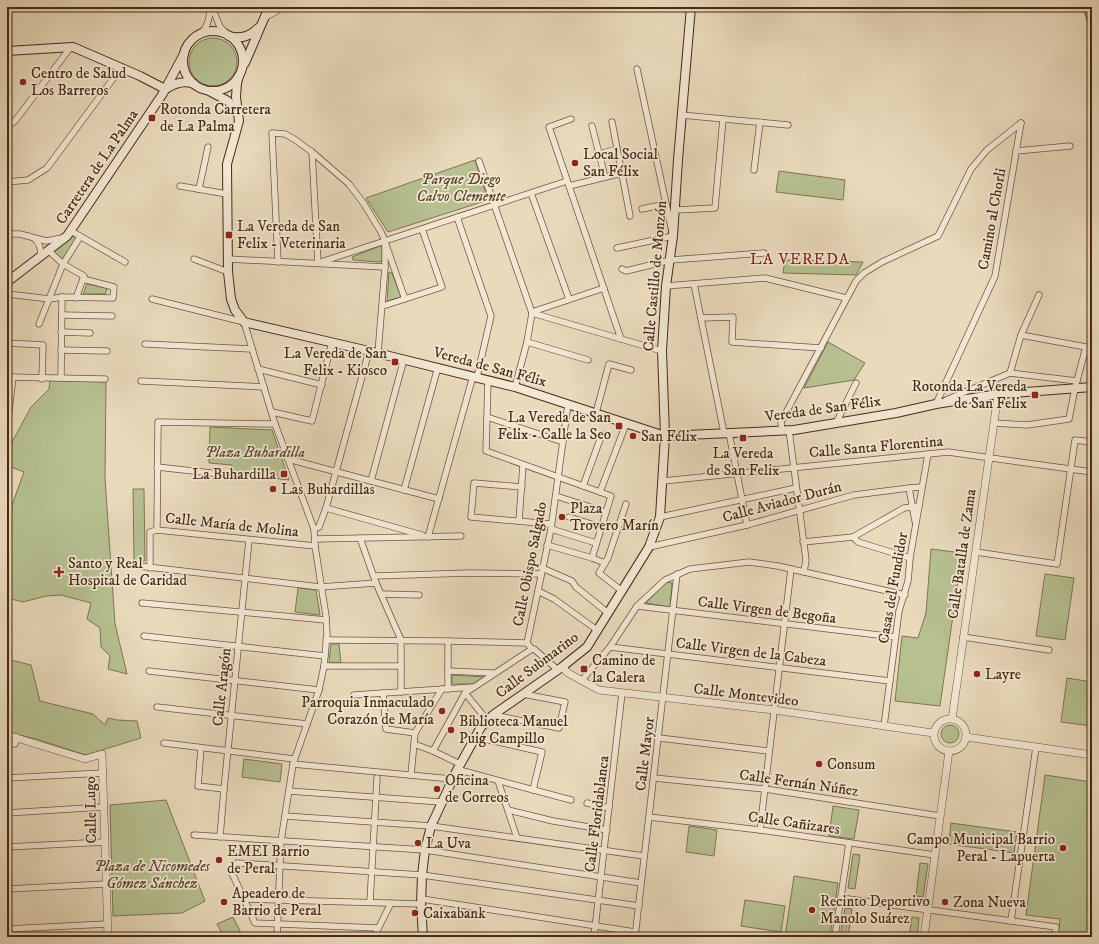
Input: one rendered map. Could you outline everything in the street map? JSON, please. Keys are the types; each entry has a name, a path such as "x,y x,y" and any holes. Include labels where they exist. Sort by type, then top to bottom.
{"main road":[{"path":"244,322 235,310 228,286 227,164 239,123 236,98 237,83 269,7"},
{"name":"Calle Castillo de Monzón","path":"665,436 662,351 666,286 673,236 681,115 691,7"},
{"path":"1088,7 1092,21"},
{"path":"196,85 189,79 185,71 184,54 191,42 206,32 214,31 237,38 243,38 255,32 262,22"},
{"path":"207,90 216,91 224,89 234,82 241,73 243,57 236,42 228,35"},
{"path":"7,52 73,47 165,89 179,82 187,82 196,85 219,95 228,101 238,116"},
{"name":"Carretera de La Palma","path":"7,282 69,234 165,89 184,54"},
{"name":"Vereda de San Félix","path":"244,322 475,376 515,387 665,436 785,430 896,413 936,404 998,394 1076,384 1092,387"},
{"name":"Calle Submarino","path":"423,937 422,875 424,850 431,826 452,779 476,737 490,718 585,649 622,591 649,547 660,516 665,436"}],"street":[{"path":"211,7 220,27 228,35"},
{"path":"198,36 204,32 211,7"},
{"path":"262,22 280,7"},
{"path":"7,127 15,121 70,48"},
{"path":"7,182 28,180 47,168 121,68"},
{"path":"617,248 673,236 637,69"},
{"path":"681,115 788,125"},
{"path":"571,119 549,127 621,339"},
{"path":"675,210 715,208 723,119"},
{"path":"612,122 630,216"},
{"path":"754,170 760,122"},
{"name":"Camino al Chorli","path":"846,298 856,281 864,273 882,262 938,236 971,169 987,150 1021,123 995,276 936,404"},
{"path":"592,126 605,177"},
{"path":"278,262 272,133 286,134 312,152 349,184 364,204 385,241 405,299"},
{"path":"199,189 208,146"},
{"path":"1016,151 1070,146"},
{"path":"599,154 617,149"},
{"path":"312,152 318,263"},
{"path":"479,161 532,313 527,342 515,387"},
{"path":"318,263 531,193 568,183 622,173"},
{"path":"180,186 227,194"},
{"path":"531,193 569,299"},
{"path":"642,209 666,204"},
{"path":"428,537 491,316 457,217"},
{"path":"383,306 442,287 422,229"},
{"path":"7,234 20,234 51,241 69,234 80,237 125,262"},
{"path":"32,237 37,242 41,253 40,257"},
{"path":"39,324 63,264 80,237"},
{"path":"378,353 383,306 385,241"},
{"path":"49,251 63,264 84,276 76,298"},
{"path":"622,269 626,271 670,260 764,253"},
{"path":"194,259 228,272"},
{"path":"228,259 385,267"},
{"path":"666,286 765,278 846,298 781,422 785,430 794,467 806,560 804,572"},
{"path":"7,294 50,299 62,297 113,298 114,287 83,279"},
{"path":"694,284 737,473 747,525"},
{"path":"532,313 604,288"},
{"path":"1039,295 1021,335 1010,373 1076,384"},
{"path":"61,378 62,297"},
{"path":"152,299 244,322 275,424 314,529 320,587 326,620 325,656 319,690 293,761 281,841 277,937"},
{"path":"532,313 662,351"},
{"path":"62,315 112,316"},
{"path":"701,318 734,317 732,342 821,348"},
{"path":"61,332 90,333"},
{"path":"994,422 1027,425 1070,419 1076,384 1086,347 1021,335"},
{"path":"272,412 312,421 332,342"},
{"path":"527,342 588,360"},
{"path":"7,343 43,345 42,379"},
{"path":"145,344 252,349"},
{"path":"61,350 107,351"},
{"path":"314,529 319,527 326,508 369,350"},
{"path":"371,481 404,359"},
{"path":"596,414 609,364 631,370"},
{"path":"404,490 438,368"},
{"path":"258,369 322,385"},
{"name":"Vereda de San Félix","path":"936,404 1010,373"},
{"path":"7,427 10,377 42,379 105,379"},
{"path":"488,380 486,451 611,496 592,558"},
{"path":"141,381 264,387"},
{"path":"836,423 856,383"},
{"name":"Calle Batalla de Zama","path":"952,719 998,394"},
{"name":"Calle Obispo Salgado","path":"465,693 532,649 527,644 551,527 568,404"},
{"path":"487,417 563,442"},
{"name":"Calle María de Molina","path":"275,424 158,422 156,467 157,530 315,546"},
{"path":"600,492 626,424"},
{"path":"583,486 602,434"},
{"path":"976,552 1057,564 1075,440 1092,442"},
{"name":"Calle Santa Florentina","path":"663,481 948,452 1092,472"},
{"name":"Casas del Fundidor","path":"884,726 899,611 908,581 910,558 928,454"},
{"path":"288,459 439,499"},
{"path":"519,521 524,465"},
{"path":"156,467 230,475"},
{"path":"522,488 474,483 471,517 519,521 551,527 596,543"},
{"name":"Calle Aviador Durán","path":"649,547 747,525 854,495 922,487"},
{"path":"660,516 796,488"},
{"path":"909,488 916,526"},
{"path":"556,496 606,512"},
{"path":"622,591 599,573 608,558 626,504"},
{"path":"803,542 854,537 904,508 919,506"},
{"path":"326,508 428,537"},
{"path":"569,517 601,527"},
{"path":"150,568 150,532 157,530"},
{"path":"314,539 461,536"},
{"path":"854,537 858,542 910,558"},
{"path":"360,538 380,594 401,640 401,692"},
{"name":"Calle Aragón","path":"220,837 249,540"},
{"path":"547,545 605,563"},
{"path":"582,680 610,647 637,606 665,580 690,569 749,562 778,566 905,595"},
{"path":"139,566 320,587 376,583"},
{"path":"760,830 791,569"},
{"path":"374,576 542,571 572,581 576,587 608,613"},
{"name":"Calle Mayor","path":"635,934 677,574"},
{"path":"538,591 554,599 597,630"},
{"path":"380,594 419,595"},
{"path":"142,603 326,620"},
{"name":"Calle Virgen de Begoña","path":"637,606 895,637"},
{"path":"144,636 325,656"},
{"path":"963,637 1049,650"},
{"path":"326,640 401,640 527,644"},
{"path":"411,775 415,733 445,689 448,671 448,641"},
{"name":"Calle Virgen de la Cabeza","path":"610,647 890,681"},
{"path":"532,649 560,668"},
{"path":"324,666 401,666"},
{"name":"Calle Montevideo","path":"560,668 596,689 774,710 933,733"},
{"path":"149,671 319,690"},
{"path":"448,671 494,674"},
{"path":"354,696 474,687"},
{"path":"433,751 465,693 490,718 559,728 564,702 523,694"},
{"name":"Calle Floridablanca","path":"594,937 622,693"},
{"path":"383,694 386,729 415,733"},
{"path":"157,708 307,724"},
{"path":"947,718 952,719 963,725 966,731 966,737 964,743 960,747 949,751 942,749 936,744 933,733 938,724 947,718"},
{"path":"7,735 17,737 15,744 7,744"},
{"name":"Calle Lugo","path":"17,737 84,759 102,754 108,937"},
{"path":"476,737 542,752 533,790"},
{"path":"966,737 1092,756"},
{"path":"659,738 770,751"},
{"path":"164,743 293,761 452,779"},
{"path":"414,744 433,751 459,766 463,771 571,800"},
{"path":"1011,921 1036,747"},
{"path":"201,748 198,786 224,788"},
{"path":"924,937 949,751"},
{"path":"7,778 103,773"},
{"path":"370,902 377,778"},
{"name":"Calle Fernán Núñez","path":"654,778 765,790 940,816"},
{"path":"498,781 518,838"},
{"path":"289,790 441,802"},
{"path":"587,803 610,808"},
{"path":"7,813 103,807"},
{"path":"508,810 607,830"},
{"path":"285,816 431,826 604,852 644,856"},
{"name":"Calle Cañizares","path":"649,817 760,830 935,855"},
{"path":"194,835 424,850 641,883"},
{"path":"7,847 104,842"},
{"path":"835,937 849,843"},
{"path":"378,928 255,923 231,871 237,863 422,875 638,906"},
{"path":"7,889 106,884"},
{"path":"840,898 1056,927 1055,937"},
{"path":"244,899 391,903 422,902 596,926 635,934"},
{"path":"374,937 391,903"},
{"path":"7,929 107,924"}],"green space":[{"path":"208,38 218,38 227,42 233,48 237,57 237,67 233,76 227,82 218,86 208,86 199,82 193,76 189,67 189,57 193,48 199,42"},
{"name":"Parque Diego Calvo Clemente","path":"475,160 488,200 388,232 366,198"},
{"path":"779,171 845,180 843,200 776,192"},
{"path":"72,235 76,239 62,260 53,252"},
{"path":"380,246 383,249 382,261 353,260 352,257"},
{"path":"785,260 863,262 856,275 783,273"},
{"path":"389,272 392,273 401,297 387,301"},
{"path":"87,284 106,288 107,290 105,294 83,294"},
{"path":"828,342 865,363 854,380 804,388"},
{"path":"50,380 106,382 105,479 115,624 127,674 108,669 110,656 101,647 100,628 87,619 91,603 61,595 46,596 23,602 7,598 7,519 24,472 8,466 12,442 31,407 49,389"},
{"name":"Plaza Buhardilla","path":"210,427 272,430 289,480 232,473 232,465 209,463"},
{"path":"133,489 144,489 145,561 134,561"},
{"path":"931,549 962,553 940,706 895,701 902,636 918,638 926,613"},
{"path":"1045,574 1074,578 1065,640 1036,636"},
{"path":"666,582 672,583 670,607 646,603"},
{"path":"298,588 316,590 320,615 295,612"},
{"path":"331,644 339,644 341,663 329,662"},
{"path":"7,659 31,665 40,701 93,714 105,725 108,718 137,721 141,738 86,755 36,739 7,732"},
{"path":"452,675 485,677 473,684 452,684"},
{"path":"1067,678 1092,682 1092,726 1061,722"},
{"path":"950,725 956,728 959,734 956,740 950,743 944,740 941,734 944,728"},
{"path":"244,759 282,764 280,782 242,777"},
{"name":"Campo Municipal Barrio Peral - Lapuerta","path":"1045,775 1092,782 1092,937 1058,937 1060,919 1026,915"},
{"name":"Plaza de Nicomedes Gómez Sánchez","path":"166,800 205,901 182,913 113,916 110,805"},
{"path":"833,806 859,810 854,839 829,836"},
{"path":"951,823 1017,832 1014,853 949,844"},
{"path":"689,826 717,830 714,856 686,852"},
{"path":"853,854 860,855 855,889 848,888"},
{"path":"920,863 928,864 923,897 916,896"},
{"name":"Recinto Deportivo Manolo Suárez","path":"794,876 838,883 830,937 785,937"},
{"path":"745,900 785,906 781,932 741,926"},
{"path":"845,908 852,909 848,937 840,937"},
{"path":"233,917 243,937 224,937 217,924"},
{"path":"912,917 919,918 917,937 909,937"}],"place":[{"name":"Centro de Salud Los Barreros","path":"23,82"},
{"name":"Rotonda Carretera de La Palma","path":"152,118"},
{"name":"Local Social San Félix","path":"575,163"},
{"name":"La Vereda de San Felix - Veterinaria","path":"229,235"},
{"name":"La Vereda de San Felix - Kiosco","path":"395,362"},
{"name":"Rotonda La Vereda de San Felix","path":"1035,395"},
{"name":"La Vereda de San Felix - Calle la Seo","path":"619,426"},
{"name":"San Félix","path":"633,436"},
{"name":"La Vereda de San Felix","path":"743,438"},
{"name":"La Buhardilla","path":"284,474"},
{"name":"Las Buhardillas","path":"273,489"},
{"name":"Plaza Trovero Marín","path":"562,517"},
{"name":"Santo y Real Hospital de Caridad","path":"59,572"},
{"name":"Camino de la Calera","path":"584,669"},
{"name":"Layre","path":"977,674"},
{"name":"Parroquia Inmaculado Corazón de María","path":"442,711"},
{"name":"Biblioteca Manuel Puig Campillo","path":"451,730"},
{"name":"Consum","path":"819,764"},
{"name":"Oficina de Correos","path":"437,789"},
{"name":"La Uva","path":"418,843"},
{"name":"Campo Municipal Barrio Peral - Lapuerta","path":"1063,848"},
{"name":"EMEI Barrio de Peral","path":"219,860"},
{"name":"Apeadero de Barrio de Peral","path":"224,902"},
{"name":"Zona Nueva","path":"945,902"},
{"name":"Recinto Deportivo Manolo Suárez","path":"812,910"},
{"name":"Caixabank","path":"415,913"}],"district":[{"name":"LA VEREDA","path":"800,259"}]}
